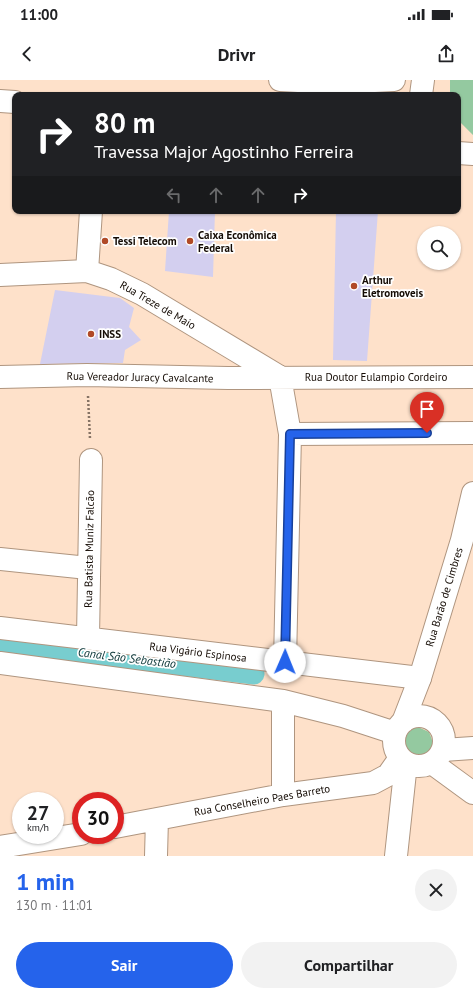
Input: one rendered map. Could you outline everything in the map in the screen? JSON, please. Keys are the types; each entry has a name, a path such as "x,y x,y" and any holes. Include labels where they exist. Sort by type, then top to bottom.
{"street":[{"path":"280,80 335,83 387,82 394,80"},
{"path":"421,92 423,80"},
{"path":"0,101 12,102"},
{"path":"461,153 473,154"},
{"path":"87,271 91,214"},
{"name":"Rua Treze de Maio","path":"0,275 87,271 111,279 142,294 280,377"},
{"name":"Rua Vereador Juracy Cavalcante","path":"0,377 87,375 228,378 280,377"},
{"path":"280,377 290,434 285,662"},
{"name":"Rua Doutor Eulampio Cordeiro","path":"280,377 473,377"},
{"path":"290,434 473,433"},
{"name":"Rua Batista Muniz Falcão","path":"88,638 91,460"},
{"name":"Rua Barão de Cimbres","path":"399,727 420,678 462,540 473,493"},
{"path":"0,559 88,568"},
{"name":"Rua Vigário Espinosa","path":"0,628 420,678"},
{"path":"0,663 283,701 343,716 399,727"},
{"path":"420,678 431,720"},
{"path":"283,701 283,795"},
{"path":"437,757 444,741 438,725 423,717 414,717 399,727 394,741 395,750 403,760 415,766 423,766 437,757 473,748"},
{"path":"437,757 473,793"},
{"path":"396,856 403,760"},
{"name":"Rua Conselheiro Paes Barreto","path":"124,825 283,795 373,783 388,775 403,760"},
{"path":"156,856 157,819"},
{"path":"0,847 72,835"}],"path":[{"path":"87,375 91,460"}],"green space":[{"path":"450,80 473,80 473,135 461,123 461,92 450,92"},
{"path":"418,727 429,732 433,744 432,750 424,761 409,759 399,745 405,728"}],"building":[{"name":"Caixa Econômica Federal","path":"169,214 215,214 213,277 165,271"},
{"name":"Arthur Eletromoveis","path":"336,214 378,214 367,361 333,360"},
{"name":"INSS","path":"55,290 120,298 134,308 129,327 141,340 125,350 123,363 40,364"}],"waterway":[{"name":"Canal São Sebastião","path":"0,643 254,674"}],"place":[{"name":"Tessi Telecom","path":"105,241"},
{"name":"Caixa Econômica Federal","path":"190,241"},
{"name":"Arthur Eletromoveis","path":"354,286"},
{"name":"INSS","path":"91,334"}],"route":[{"path":"285,662 290,434 427,433"}]}
